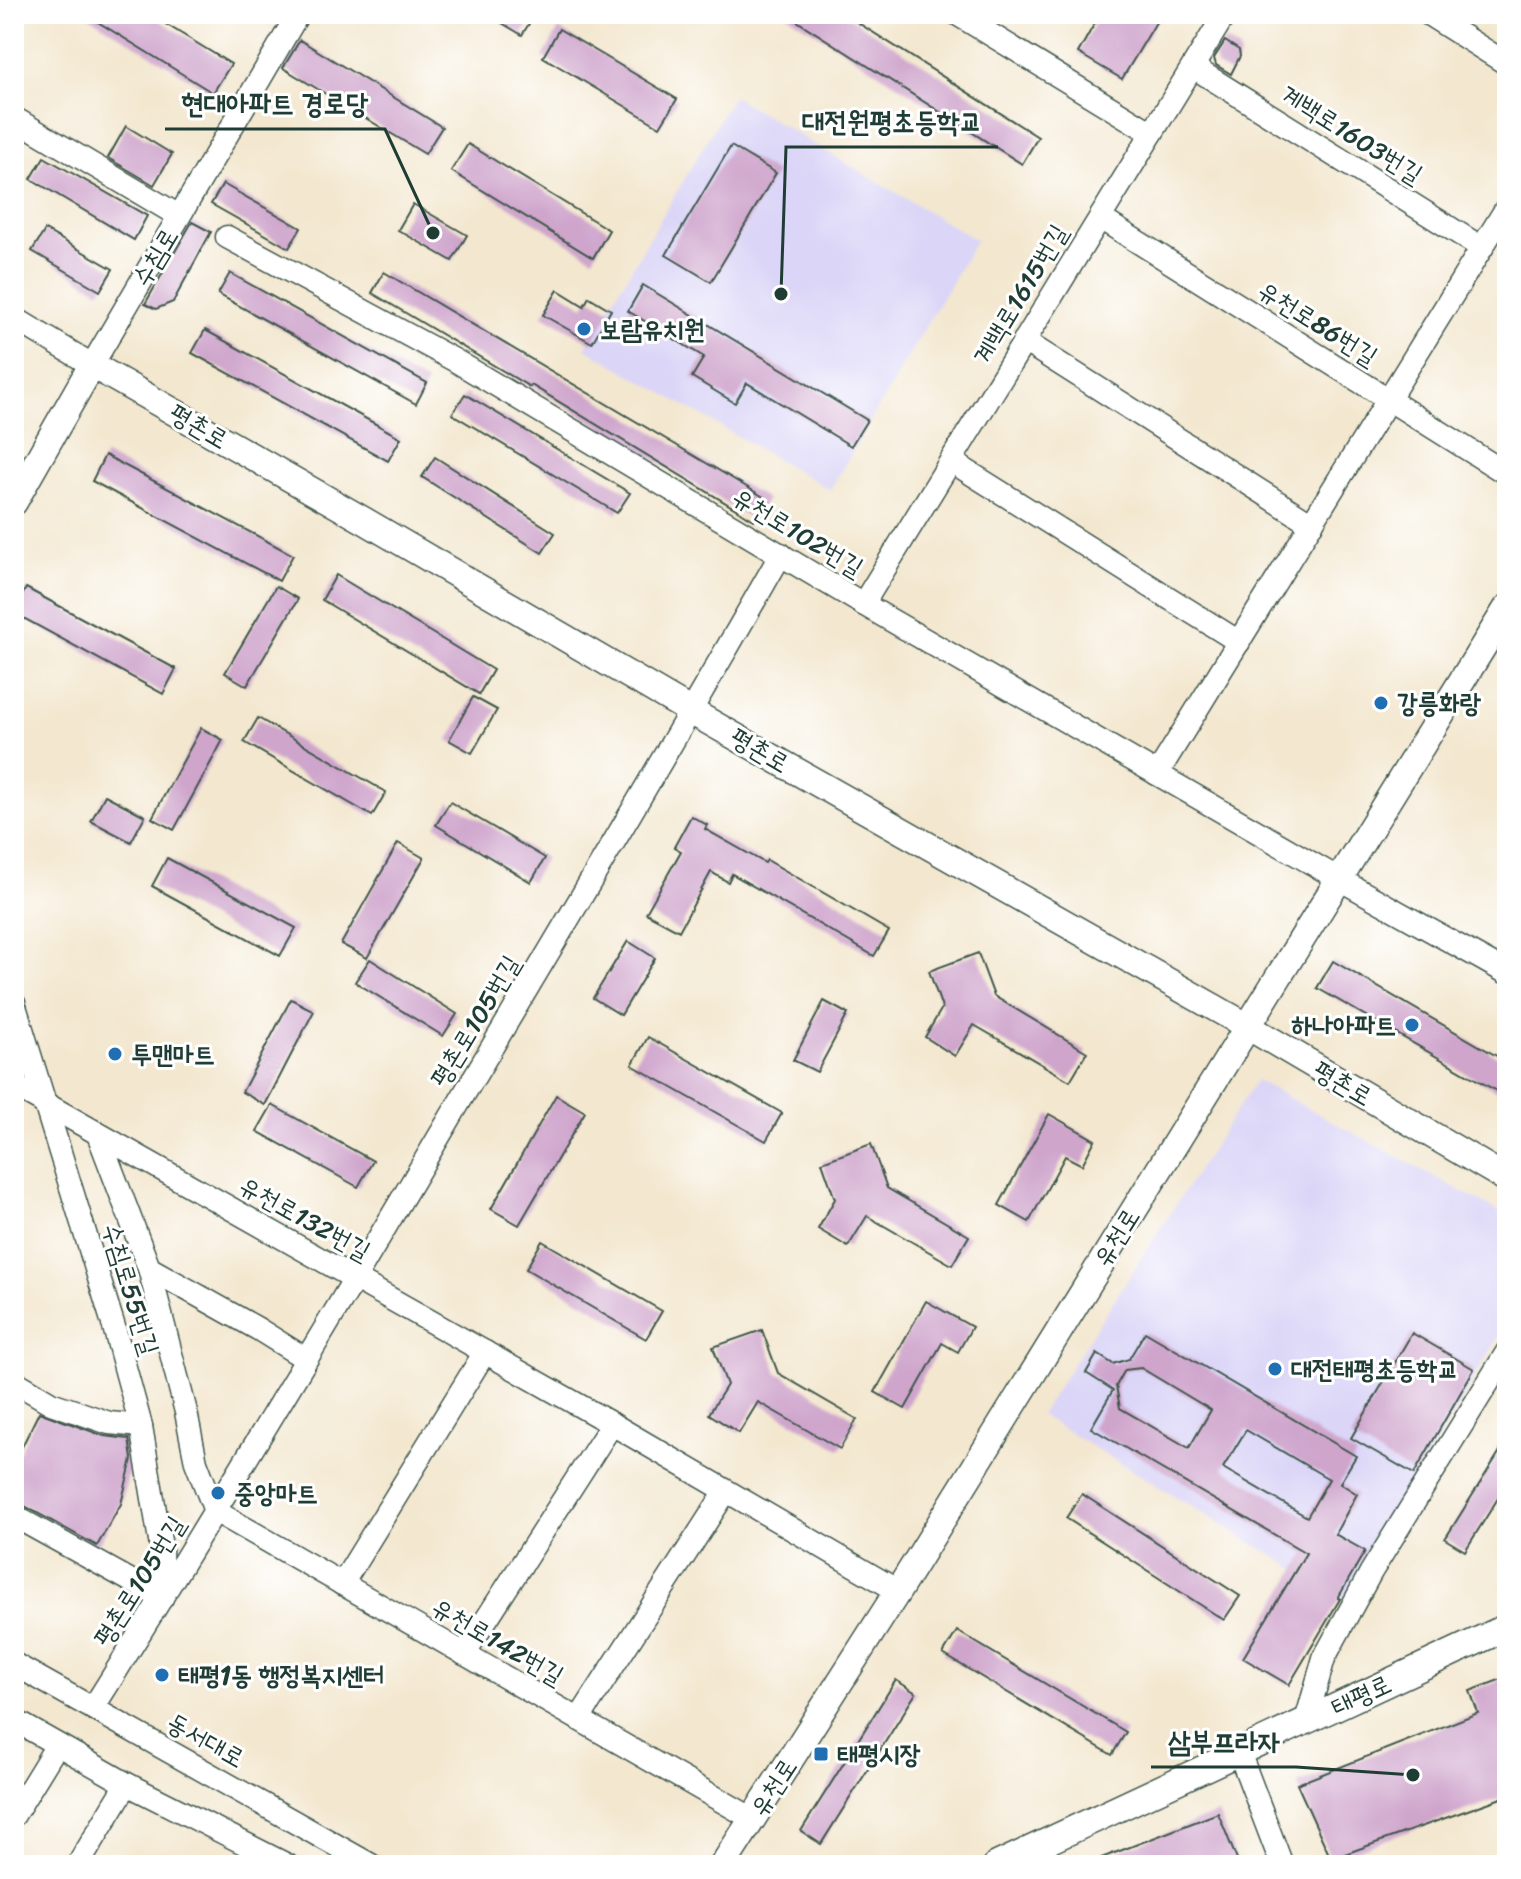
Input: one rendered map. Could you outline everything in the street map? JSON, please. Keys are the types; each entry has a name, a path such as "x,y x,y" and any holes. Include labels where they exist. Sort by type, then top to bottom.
{"main road":[{"name":"수침로","path":"14,502 92,365"},
{"name":"평촌로","path":"92,365 692,712 1247,1026 1507,1179"},
{"name":"유천로","path":"723,1865 898,1591 1507,608"},
{"name":"태평로","path":"997,1865 1507,1627"}],"street":[{"name":"수침로","path":"92,365 298,14"},
{"path":"957,14 1152,133"},
{"name":"계백로1615번길","path":"863,604 1225,14"},
{"path":"1428,14 1507,64"},
{"name":"계백로1603번길","path":"1193,67 1482,248"},
{"path":"14,118 179,216"},
{"path":"1157,774 1507,207"},
{"name":"유천로86번길","path":"1100,218 1507,474"},
{"name":"유천로102번길","path":"227,237 456,361 863,604 1507,973"},
{"name":"평촌로","path":"14,318 92,365"},
{"path":"1024,341 1312,524"},
{"path":"951,461 1239,642"},
{"name":"평촌로105번길","path":"93,1708 355,1279 692,712 781,554"},
{"name":"수침로55번길","path":"14,1003 114,1327 141,1426 161,1547 162,1598"},
{"name":"유천로132번길","path":"14,1086 612,1424 898,1591"},
{"path":"98,1134 149,1268 196,1462 215,1511"},
{"path":"149,1268 306,1359"},
{"path":"342,1584 485,1352"},
{"path":"1306,1721 1324,1658 1364,1584 1507,1352"},
{"path":"14,1381 51,1403 109,1423 141,1426"},
{"path":"464,1654 612,1424"},
{"path":"579,1719 726,1491"},
{"name":"유천로142번길","path":"215,1511 753,1819"},
{"path":"14,1516 162,1598"},
{"name":"동서대로","path":"14,1664 371,1865"},
{"path":"14,1720 127,1784 287,1865"},
{"path":"14,1815 57,1745"},
{"path":"1239,1752 1282,1865"},
{"path":"78,1865 127,1784"}],"shaded area":[{"path":"733,96 976,240 830,490 585,348"},
{"name":"대전태평초등학교","path":"1256,1080 1507,1216 1507,1322 1345,1599 1040,1415"}],"building":[{"path":"85,14 149,14 231,64 213,93"},
{"path":"487,14 535,14 522,35"},
{"path":"786,14 844,14 1038,137 1022,164"},
{"path":"1100,14 1161,14 1122,79 1078,53"},
{"path":"559,29 677,99 660,127 543,57"},
{"path":"300,40 442,127 425,154 283,68"},
{"path":"1225,41 1239,50 1240,56 1231,74 1216,65 1214,58"},
{"path":"126,126 172,154 154,185 108,158"},
{"path":"468,144 609,230 593,258 451,171"},
{"path":"731,146 776,173 711,282 666,255"},
{"path":"44,157 147,216 134,240 31,179"},
{"path":"223,184 301,228 289,248 211,204"},
{"path":"413,204 467,235 452,261 398,230"},
{"path":"192,222 211,232 173,302 156,309 145,304"},
{"path":"45,230 113,269 100,291 32,251"},
{"path":"384,272 767,499 754,520 372,293"},
{"path":"230,273 427,383 416,404 218,294"},
{"path":"643,285 867,420 851,446 747,383 735,403 692,377 704,357 628,311"},
{"name":"보람유치원","path":"558,290 584,306 589,297 611,310 592,343 543,315"},
{"path":"205,330 401,438 388,461 192,353"},
{"path":"465,394 630,493 617,513 452,414"},
{"path":"105,455 293,555 279,581 92,481"},
{"path":"435,457 555,533 542,553 422,477"},
{"path":"336,575 493,670 479,694 322,600"},
{"path":"276,586 298,599 247,686 225,673"},
{"path":"26,588 176,669 163,694 14,613"},
{"path":"473,697 497,710 472,753 449,740"},
{"path":"258,718 386,792 372,816 244,742"},
{"path":"201,728 223,740 174,830 152,818"},
{"path":"105,795 145,816 131,842 91,821"},
{"path":"450,802 545,858 531,882 436,825"},
{"path":"691,816 707,825 705,829 765,863 767,860 889,931 874,956 732,874 728,882 711,872 679,931 646,913 681,851 674,847"},
{"path":"398,843 424,858 367,958 341,944"},
{"path":"167,858 296,928 280,956 152,886"},
{"path":"628,941 655,958 621,1015 593,998"},
{"path":"978,953 994,996 1087,1052 1070,1081 974,1025 955,1056 925,1037 942,1008 929,971"},
{"path":"370,959 457,1014 443,1036 355,982"},
{"name":"하나아파트","path":"1333,961 1507,1062 1507,1097 1317,988"},
{"path":"291,999 314,1011 265,1105 242,1092"},
{"path":"824,1001 848,1014 817,1072 793,1060"},
{"path":"648,1037 782,1113 766,1141 632,1065"},
{"path":"556,1095 585,1112 519,1225 491,1209"},
{"path":"272,1105 373,1161 358,1187 257,1131"},
{"path":"1049,1114 1095,1140 1082,1165 1065,1156 1029,1222 999,1205"},
{"path":"871,1144 887,1188 969,1236 952,1265 867,1216 848,1247 818,1229 835,1199 822,1162"},
{"path":"542,1241 662,1311 646,1339 526,1269"},
{"path":"926,1301 972,1327 958,1352 942,1343 905,1409 875,1392"},
{"path":"762,1330 778,1373 857,1419 840,1449 758,1402 739,1433 709,1414 727,1385 713,1347"},
{"path":"1145,1332 1356,1456 1340,1483 1357,1494 1335,1534 1365,1551 1289,1685 1243,1658 1306,1553 1091,1428 1113,1390 1086,1373 1097,1354 1113,1364 1129,1359","holes":["1141,1368 1211,1410 1189,1448 1120,1408 1116,1386 1125,1370","1246,1430 1329,1479 1307,1517 1223,1468"]},
{"path":"1412,1333 1474,1369 1414,1474 1351,1438"},
{"path":"39,1412 104,1436 129,1439 132,1459 121,1504 97,1546 14,1502 14,1463"},
{"path":"1507,1440 1507,1484 1465,1551 1445,1539"},
{"path":"1082,1494 1240,1596 1224,1620 1066,1518"},
{"path":"957,1631 1126,1732 1112,1755 943,1654"},
{"path":"1507,1677 1507,1753 1504,1754 1507,1796 1331,1859 1297,1784 1478,1713 1470,1691"},
{"path":"896,1680 916,1693 821,1844 801,1831"},
{"path":"1218,1813 1239,1865 1086,1865 1086,1864"}],"place":[{"name":"현대아파트 경로당","path":"433,233"},
{"name":"대전원평초등학교","path":"781,294"},
{"name":"보람유치원","path":"584,329"},
{"name":"강릉화랑","path":"1381,703"},
{"name":"하나아파트","path":"1412,1025"},
{"name":"투맨마트","path":"115,1054"},
{"name":"대전태평초등학교","path":"1275,1369"},
{"name":"중앙마트","path":"218,1493"},
{"name":"태평1동 행정복지센터","path":"162,1675"},
{"name":"태평시장","path":"821,1754"},
{"name":"삼부프라자","path":"1413,1775"}]}
